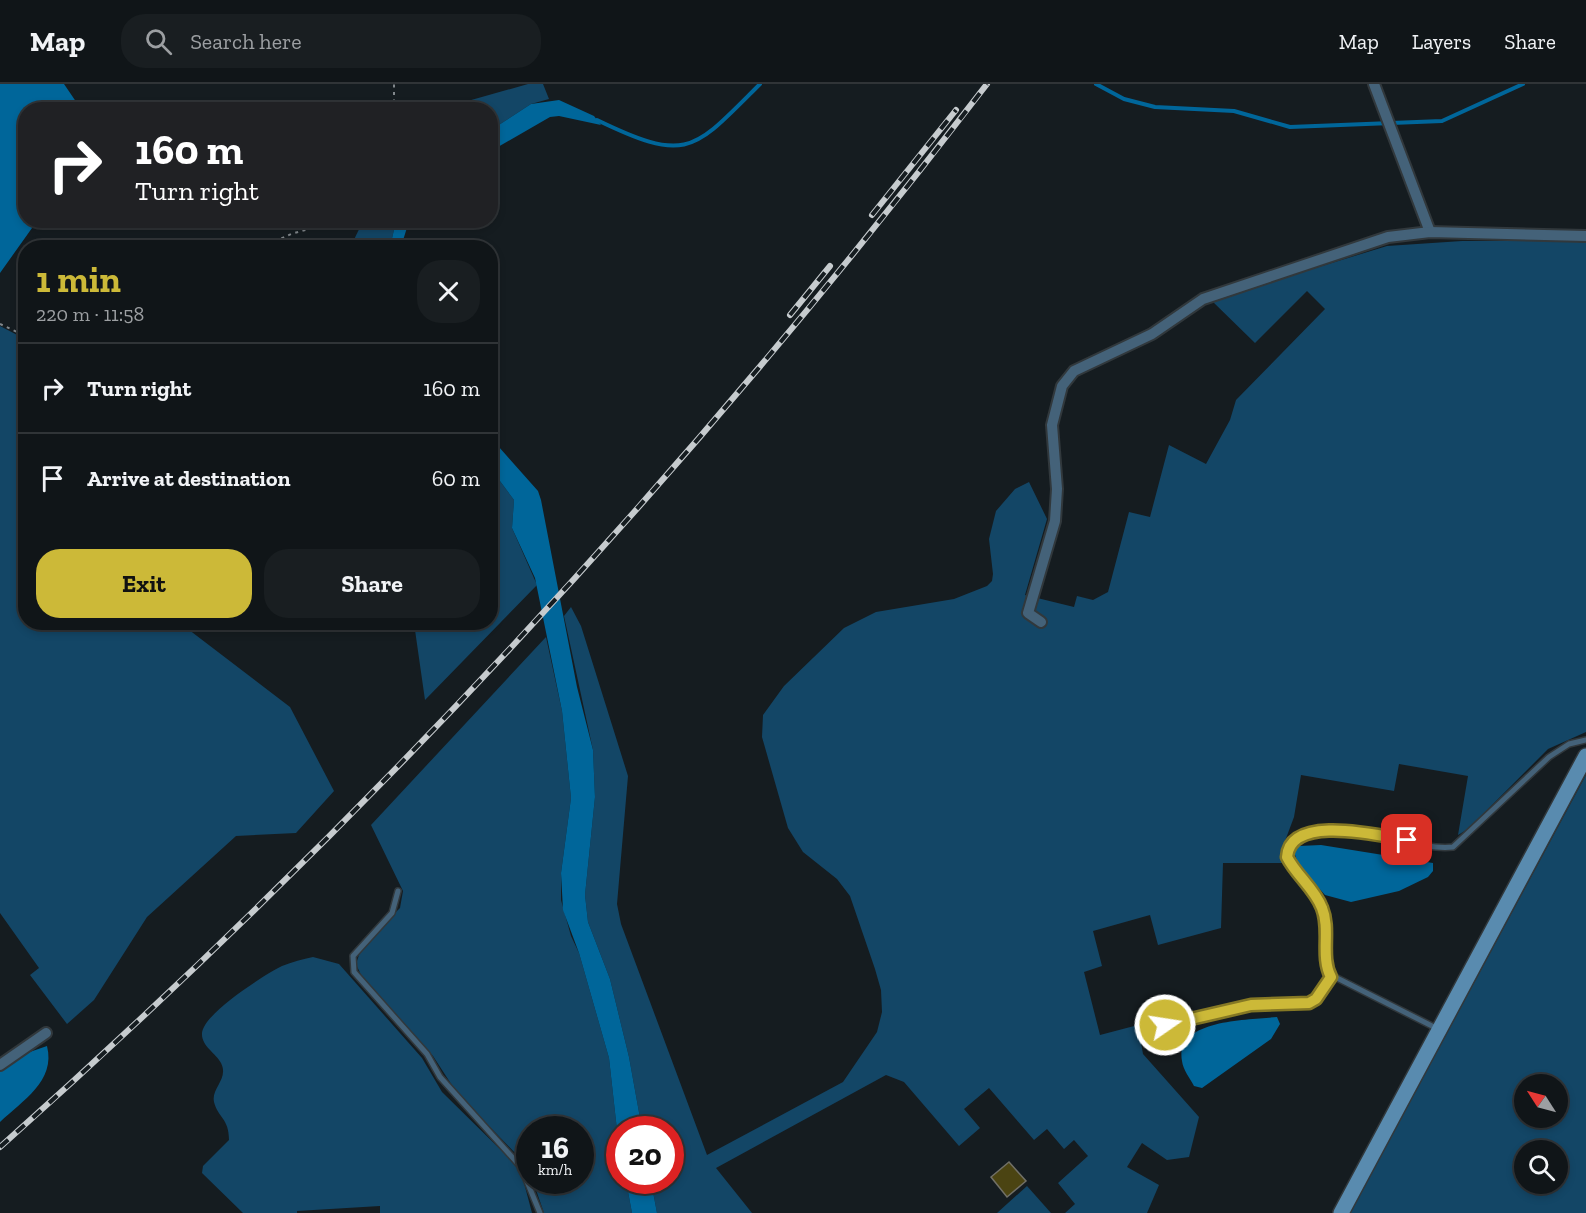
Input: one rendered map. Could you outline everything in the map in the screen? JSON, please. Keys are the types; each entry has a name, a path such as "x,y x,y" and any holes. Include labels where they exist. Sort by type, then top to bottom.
{"street":[{"path":"1374,84 1430,232"},
{"path":"1041,622 1028,613 1055,521 1057,489 1052,425 1062,386 1071,373 1152,334 1203,298 1388,237 1430,232 1586,236"},
{"path":"1341,1213 1586,756"},
{"path":"0,1065 45,1033"}],"lane":[{"path":"1439,1030 1399,1008 1331,977 1326,963 1323,909 1287,857 1295,840 1313,833 1349,830 1453,847 1550,757 1569,744 1586,740"},
{"path":"398,891 392,913 353,956 354,972 427,1054 440,1077 521,1167 540,1213"},
{"path":"1144,1030 1251,1005 1309,1003 1316,999 1331,977"}],"path":[{"path":"394,84 394,102"},
{"path":"278,240 312,228"},
{"path":"0,324 18,332"}],"shaded area":[{"path":"0,84 64,84 76,102 18,102 18,228 32,228 23,240 18,240 18,248 0,273"},
{"path":"528,84 543,84 549,99 531,104 498,125 498,102 464,102"},
{"path":"559,100 594,116 601,125 559,116 550,117 498,147 498,125 531,104"},
{"path":"360,228 394,228 392,240 354,240"},
{"path":"394,228 407,228 403,240 392,240"},
{"path":"1462,241 1586,243 1586,732 1548,749 1468,829 1458,835 1468,776 1399,764 1394,791 1301,775 1294,817 1282,849 1288,863 1223,863 1221,928 1158,945 1150,915 1093,931 1102,966 1084,972 1100,1035 1138,1025 1143,1054 1199,1117 1189,1157 1167,1160 1142,1143 1127,1167 1159,1185 1147,1213 1065,1213 1075,1204 1058,1183 1088,1156 1074,1140 1064,1149 1047,1129 1034,1140 989,1088 964,1109 980,1128 959,1146 904,1082 886,1075 716,1168 752,1213 657,1213 653,1194 684,1194 684,1116 640,1116 629,1057 610,979 588,922 585,895 595,797 593,750 564,616 571,607 581,626 628,776 617,904 621,924 707,1155 843,1082 877,1032 882,1012 881,990 850,896 837,879 803,852 788,828 762,737 763,715 784,686 844,628 876,612 954,599 987,586 992,581 993,574 989,539 996,511 1015,489 1029,482 1047,519 1025,595 1074,607 1077,596 1093,600 1108,592 1129,512 1150,517 1169,445 1206,464 1230,420 1236,400 1325,309 1307,291 1255,343 1211,300 1387,246"},
{"path":"0,326 18,335 18,630 189,630 290,707 334,791 296,833 236,836 147,917 94,1000 67,1024 30,975 39,968 0,913"},
{"path":"498,446 538,491 541,500 577,687 593,750 595,797 585,895 588,922 610,979 629,1057 640,1116 615,1116 609,1058 579,953 563,910 561,873 571,798 562,711 535,578 512,528 514,500 498,478"},
{"path":"498,478 514,500 512,528 537,585 498,625"},
{"path":"415,630 493,630 425,700"},
{"path":"546,637 562,711 571,798 561,873 561,900 571,936 579,953 609,1058 615,1116 606,1116 606,1194 628,1194 632,1213 544,1213 537,1194 594,1194 594,1116 516,1116 516,1154 457,1093 433,1056 361,975 356,964 362,946 400,908 403,891 371,825"},
{"path":"1586,775 1586,1213 1350,1213"},
{"path":"1321,845 1433,863 1433,871 1428,877 1399,891 1351,902 1325,895 1299,866 1294,852 1299,846"},
{"path":"313,957 339,964 422,1058 442,1092 516,1165 516,1194 527,1194 532,1213 380,1213 380,1206 297,1211 297,1213 243,1213 202,1173 203,1166 229,1140 227,1127 214,1102 223,1069 219,1059 202,1038 205,1025 223,1005 262,977 282,966"},
{"path":"1277,1017 1280,1024 1271,1039 1202,1088 1194,1086 1182,1061 1183,1047 1190,1037 1201,1029 1216,1024"},
{"path":"47,1046 47,1070 42,1080 27,1098 0,1122 0,1069 21,1055"},
{"path":"1027,1186 1051,1213 997,1213"},
{"path":"628,1194 653,1194 657,1213 632,1213"}],"building":[{"path":"1009,1162 1026,1181 1007,1197 991,1177"}],"waterway":[{"path":"597,120 651,142 671,146 688,144 719,124 760,84"},
{"path":"1096,84 1124,99 1155,107 1234,111 1290,127 1442,121 1523,84"}],"railway":[{"path":"0,1147 134,1025 265,899 393,771 519,639 760,367 875,227 987,84"},
{"path":"872,215 956,110"},
{"path":"790,315 830,266"}],"route":[{"path":"1165,1025 1251,1005 1301,1004 1316,999 1325,982 1331,977 1326,963 1326,924 1321,905 1287,857 1291,846 1302,836 1341,830 1407,840"}]}
